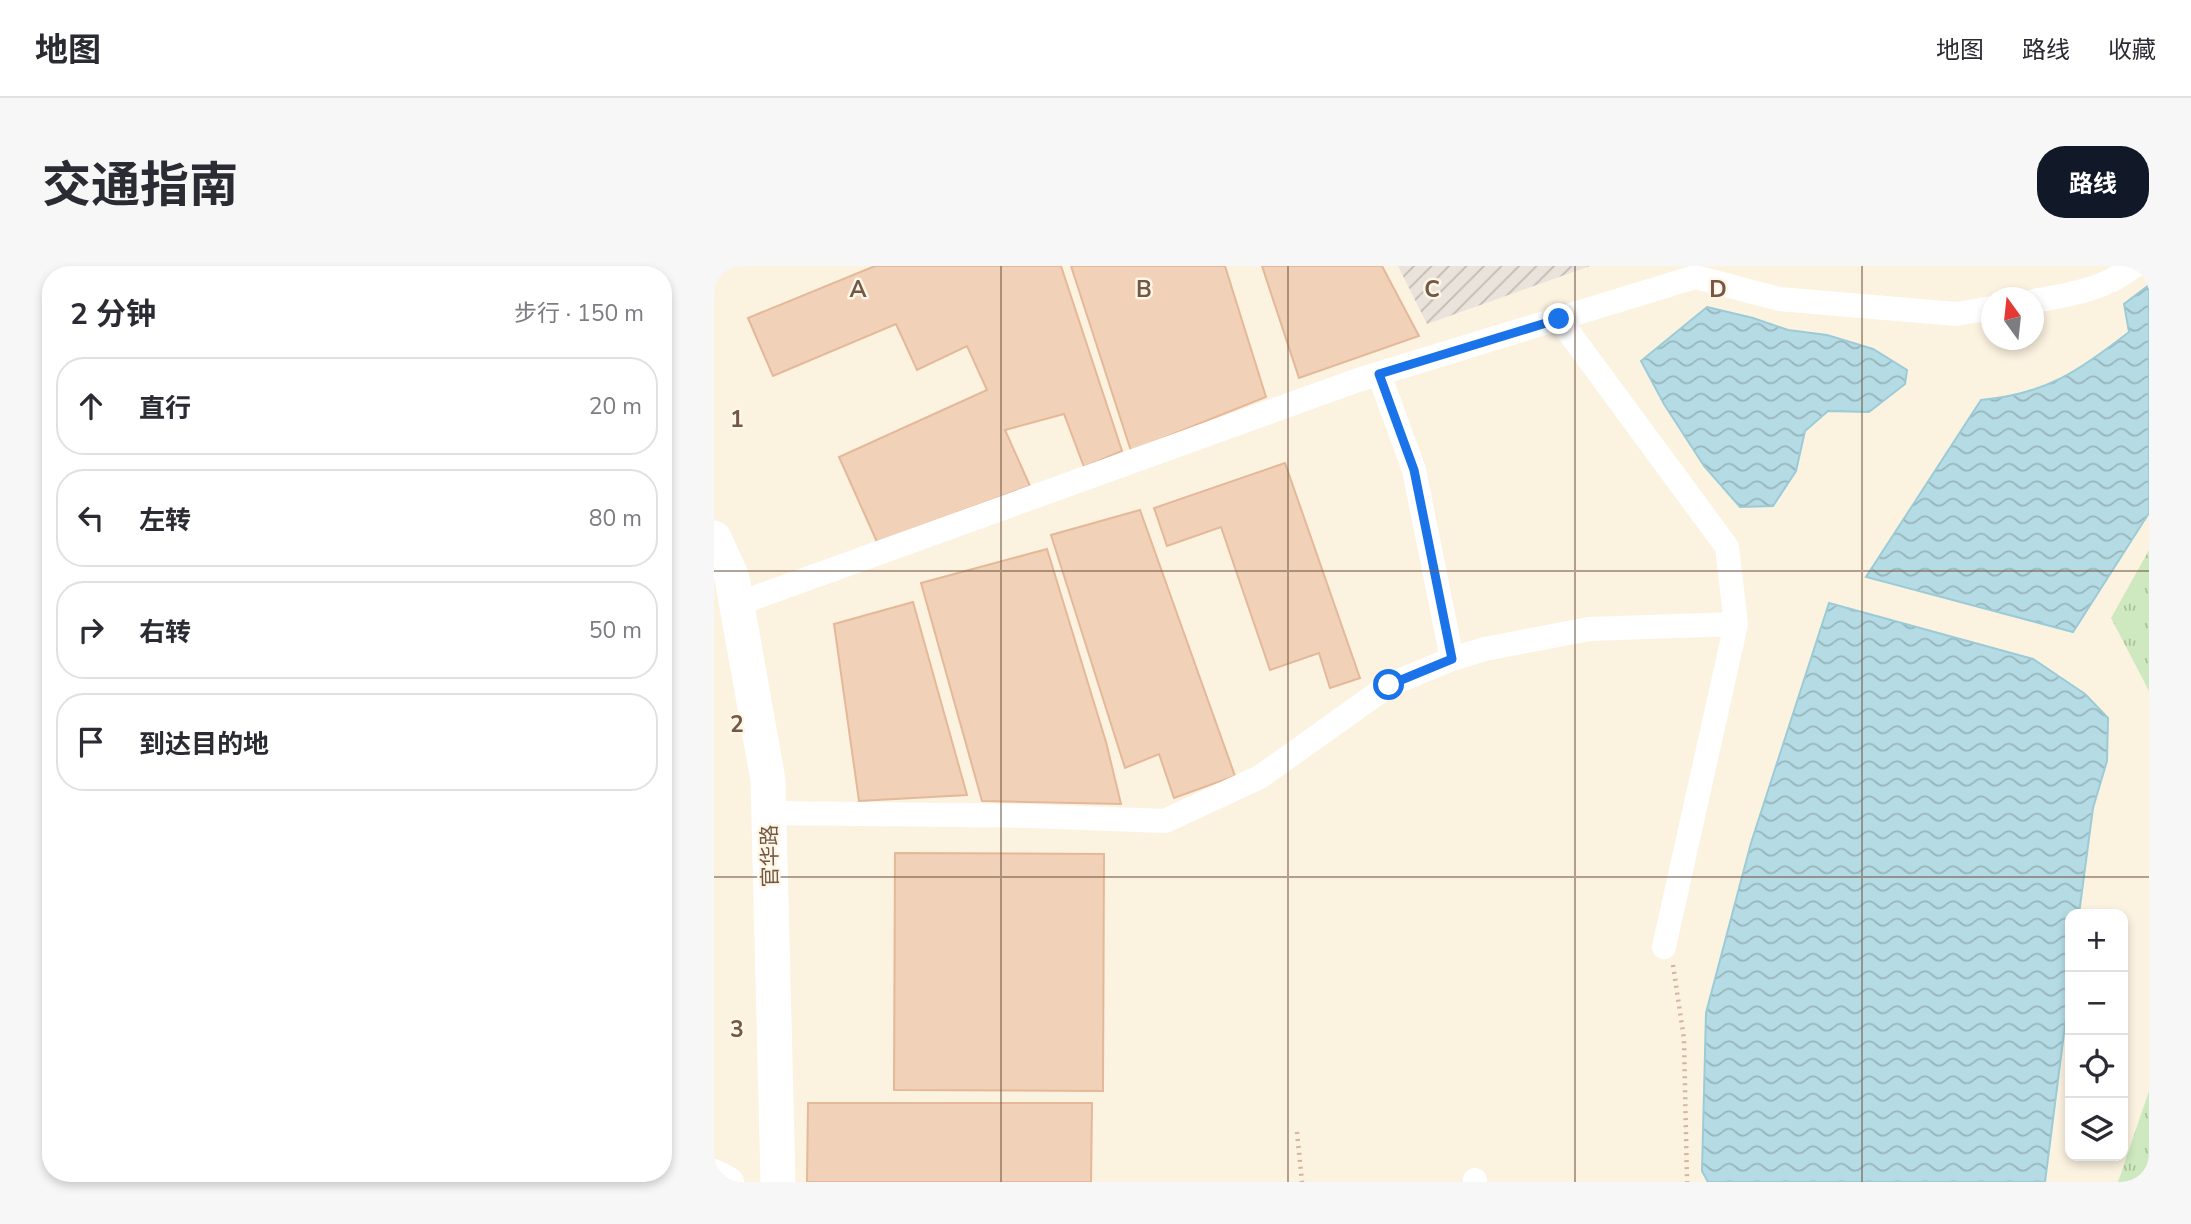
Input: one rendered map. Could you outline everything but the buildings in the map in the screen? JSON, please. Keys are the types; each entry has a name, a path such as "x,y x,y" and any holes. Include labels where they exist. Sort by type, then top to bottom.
{"main road":[{"name":"官华路","path":"714,538 732,579 768,780 778,1182"}],"street":[{"path":"2044,299 2073,295 2120,277 2134,266"},
{"path":"737,604 1379,374 1559,319 1693,272 1779,299 1956,314 1981,310"},
{"path":"1559,319 1727,547 1736,624 1666,939"},
{"path":"1379,374 1414,470 1452,659"},
{"path":"769,813 1031,816 1165,821 1260,777 1389,685 1452,659 1485,649 1589,629 1736,624"},
{"path":"714,1174 729,1182"}],"path":[{"path":"1666,939 1684,1038 1687,1182"},
{"path":"1297,1132 1302,1182"}],"shaded area":[{"path":"1398,266 1590,266 1427,324"}],"green space":[{"path":"2149,550 2149,691 2111,618"},
{"path":"2149,1091 2149,1182 2118,1182 2125,1161 2128,1161 2128,1153"}],"water":[{"path":"2149,285 2149,513 2073,632 1866,577 1981,400 2004,397 2043,386 2094,358 2129,332 2124,304"},
{"path":"1707,307 1788,330 1827,335 1873,349 1907,370 1905,384 1869,412 1828,411 1805,431 1796,471 1773,506 1740,507 1704,466 1664,404 1641,361"},
{"path":"1829,603 2033,659 2085,694 2108,718 2107,761 2093,808 2080,909 2065,909 2065,1025 2045,1182 1708,1182 1702,1171 1706,1013 1751,843"}],"route":[{"path":"1389,685 1452,659 1414,470 1379,374 1559,319"}]}
